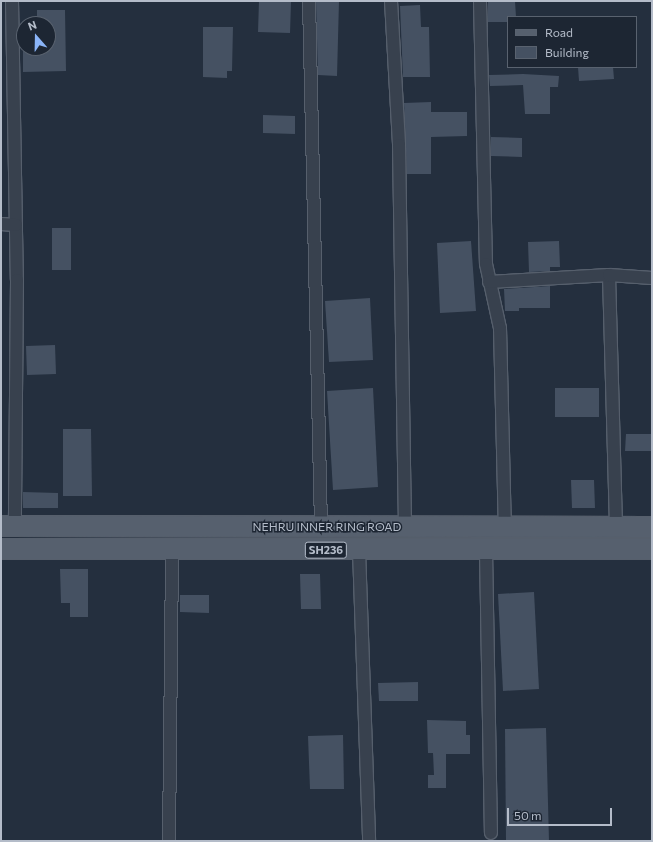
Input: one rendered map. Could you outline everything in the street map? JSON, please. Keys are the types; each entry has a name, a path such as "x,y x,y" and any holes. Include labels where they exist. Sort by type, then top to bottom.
{"main road":[{"name":"NEHRU INNER RING ROAD","path":"8,526 652,527"},
{"name":"SH236","path":"1,549 652,550"}],"street":[{"path":"8,526 16,225 12,1"},
{"path":"308,1 321,527"},
{"path":"391,1 399,145 405,527"},
{"path":"480,1 489,282 500,328 504,527"},
{"path":"1,224 16,225"},
{"path":"489,282 609,275 652,278"},
{"path":"609,275 616,527"},
{"path":"169,841 172,550"},
{"path":"358,550 369,841"},
{"path":"486,550 491,833"}],"building":[{"path":"259,1 291,1 290,33 258,32"},
{"path":"316,1 339,1 337,76 318,75"},
{"path":"488,1 515,1 516,16 507,16 507,22 488,22"},
{"path":"420,5 421,27 429,27 430,77 403,77 400,6"},
{"path":"37,10 65,10 66,71 23,72 23,56 56,56 56,16 37,16"},
{"path":"203,27 233,27 232,71 227,71 227,78 203,77"},
{"path":"578,68 613,68 614,79 579,81"},
{"path":"523,74 559,76 558,87 550,87 550,114 525,114 523,85 490,86 489,75"},
{"path":"431,102 431,112 467,112 467,136 431,137 431,174 407,174 404,103"},
{"path":"263,115 295,116 295,134 263,133"},
{"path":"491,137 522,138 522,157 491,156"},
{"path":"52,228 71,228 71,270 52,270"},
{"path":"471,241 476,311 440,313 437,243"},
{"path":"559,241 560,267 550,267 550,271 529,272 528,242"},
{"path":"550,286 550,308 519,308 519,311 505,311 504,289"},
{"path":"370,298 373,360 329,362 325,301"},
{"path":"55,345 56,374 27,375 26,346"},
{"path":"373,388 378,487 333,490 327,391"},
{"path":"555,388 599,388 599,417 555,417"},
{"path":"63,429 91,429 92,496 63,496"},
{"path":"626,434 652,434 652,451 625,451"},
{"path":"571,480 594,480 595,508 572,508"},
{"path":"23,492 58,493 58,508 23,508"},
{"path":"60,569 88,569 88,617 70,617 70,603 61,603"},
{"path":"300,574 320,574 321,609 301,609"},
{"path":"534,592 539,689 503,691 498,594"},
{"path":"180,595 209,595 209,613 180,612"},
{"path":"418,682 418,701 379,701 378,683"},
{"path":"427,720 466,721 466,735 470,735 470,754 446,754 446,788 428,788 428,775 434,775 433,753 428,753"},
{"path":"546,728 549,841 506,841 505,729"},
{"path":"343,735 344,789 310,789 308,736"}]}
